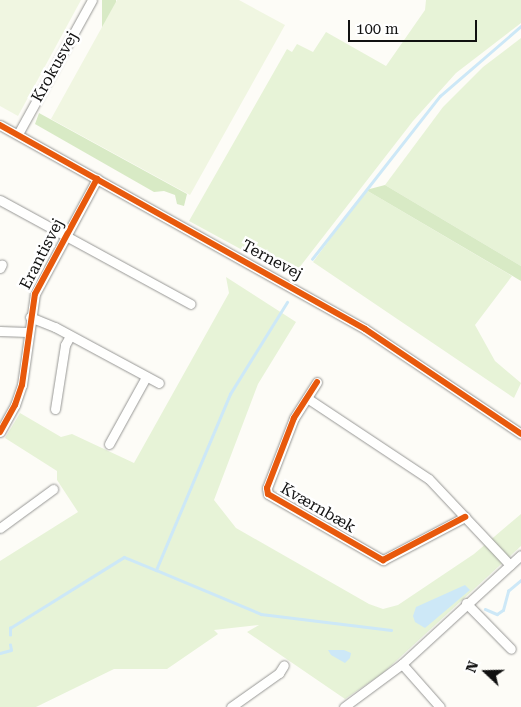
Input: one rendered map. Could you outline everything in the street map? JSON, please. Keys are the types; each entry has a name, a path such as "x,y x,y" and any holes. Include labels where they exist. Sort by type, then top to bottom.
{"street":[{"name":"Krokusvej","path":"18,134 92,0"},
{"name":"Ternevej","path":"0,125 365,329 521,434"},
{"name":"Erantisvej","path":"0,432 16,406 22,385 30,317 35,294 97,179"},
{"name":"Erantisvej","path":"0,200 191,304"},
{"path":"30,317 159,383"},
{"path":"0,331 28,332"},
{"path":"55,409 66,346 70,336"},
{"path":"109,444 146,377"},
{"name":"Kværnbæk","path":"317,382 294,418 267,488 270,495 383,560 465,517"},
{"path":"307,398 429,479 510,565"},
{"path":"0,528 25,512 53,489"},
{"path":"344,707 402,664 466,603 521,555"},
{"path":"466,603 511,648"},
{"path":"402,664 440,707"},
{"path":"231,707 279,673 284,665"}],"green space":[{"path":"0,0 81,0 18,116 0,106"},
{"path":"102,0 116,0 116,123 102,123"},
{"path":"117,0 239,0 285,25 190,195 51,119"},
{"path":"426,0 521,0 521,23 456,73 413,121 292,277 189,221 287,49 292,52 297,44 313,52 326,32 386,66 425,10"},
{"path":"521,38 521,266 385,185 443,107 483,67"},
{"path":"39,113 187,194 184,206 177,204 175,195 164,191 154,192 35,124"},
{"path":"385,185 521,266 521,281 366,190"},
{"path":"366,190 512,276 475,325 495,361 521,383 514,398 313,262"},
{"path":"226,277 296,322 258,384 214,500 236,528 369,604 383,609 398,605 474,554 521,514 521,546 383,673 345,699 247,632 259,625 214,630 218,634 167,669 114,669 36,707 0,707 0,561 78,512 57,480 57,471 5,438 20,413 61,437 72,434 134,463 229,293"}],"water":[{"path":"465,585 470,590 425,628 415,622 413,616 416,607"},
{"path":"328,650 344,650 351,653 350,658 345,663 331,655"}],"waterway":[{"path":"312,259 440,96 521,26"},
{"path":"10,635 10,628 124,557 156,570 230,394 287,302"},
{"path":"156,570 261,614 391,630"},
{"path":"485,609 497,614 503,610 508,591 521,580"},
{"path":"0,653 11,650 10,645"}],"cycle path":[{"path":"0,125 365,329 521,434"},
{"path":"0,432 15,405 22,385 35,294 97,179"},
{"path":"317,382 294,418 267,488 268,494 383,560 465,517"}]}
